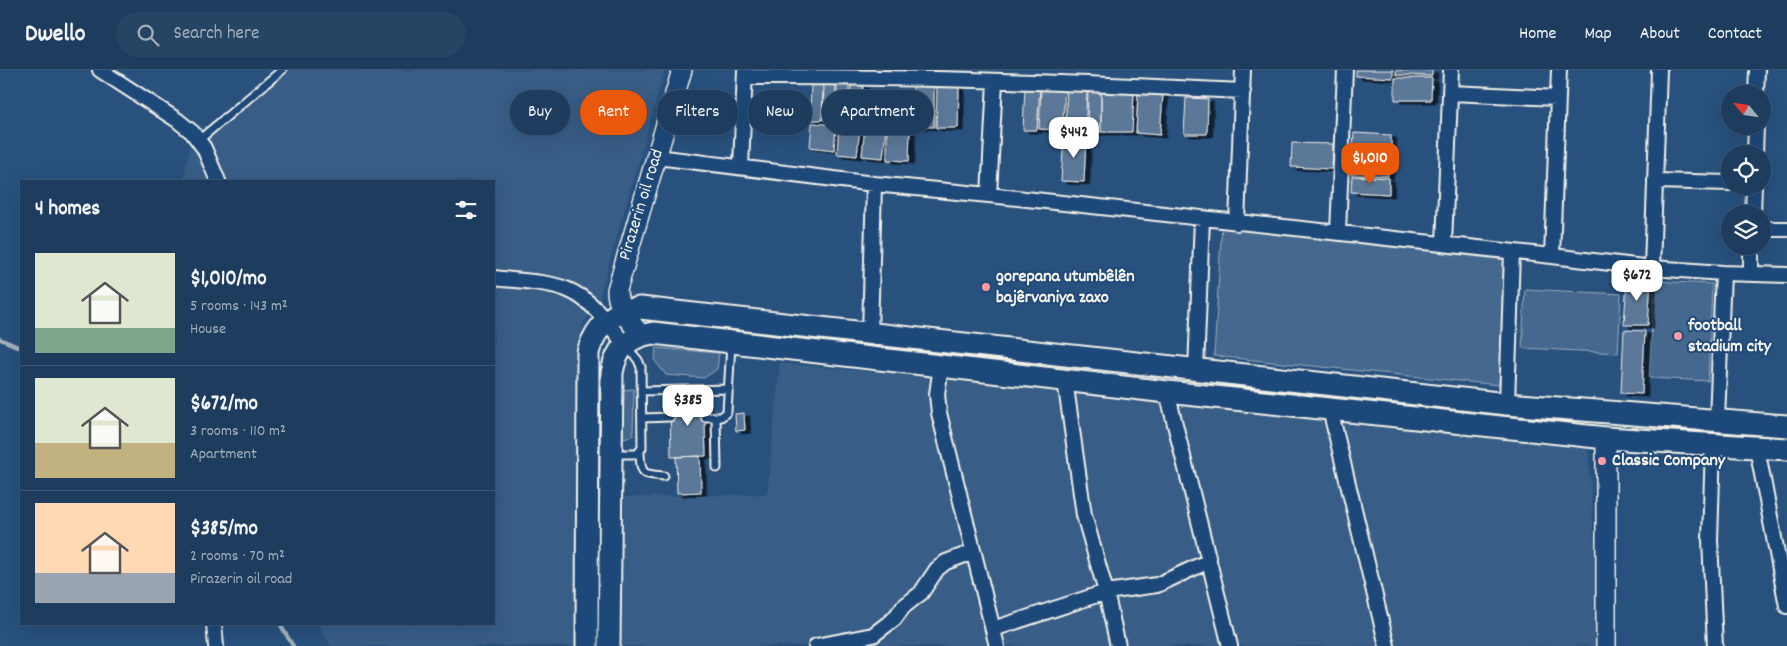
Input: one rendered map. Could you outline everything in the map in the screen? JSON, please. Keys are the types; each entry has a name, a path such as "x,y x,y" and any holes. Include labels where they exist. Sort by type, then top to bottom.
{"main road":[{"name":"Pirazerin oil road","path":"633,340 615,316 618,290 682,70"},
{"path":"587,646 588,352 598,330 615,316 640,308 1507,404 1787,426"},
{"path":"609,646 612,372 614,362 633,340 653,333 1167,392 1606,438 1787,449"},
{"path":"1606,438 1606,646"}],"street":[{"path":"100,70 177,120 199,140 218,180"},
{"path":"1237,223 1243,70"},
{"path":"1338,232 1345,70"},
{"path":"1444,244 1451,70"},
{"path":"1552,256 1560,70"},
{"path":"1652,268 1659,70"},
{"path":"1756,85 1757,70"},
{"path":"741,167 745,73 945,74 995,81 1044,76 1243,91"},
{"path":"989,195 995,81"},
{"path":"1450,93 1558,98"},
{"path":"657,157 874,184 1338,232 1652,268 1723,274 1787,275"},
{"path":"1655,181 1721,183"},
{"path":"870,334 874,184"},
{"path":"1196,370 1202,219"},
{"path":"1771,229 1787,229"},
{"path":"1507,404 1512,252"},
{"path":"1750,274 1751,255"},
{"path":"1717,420 1723,274"},
{"path":"495,278 553,285 568,290 615,316"},
{"path":"941,366 937,394 939,413 997,646"},
{"path":"1065,380 1084,515 1106,592 1118,646"},
{"path":"1167,392 1230,646"},
{"path":"1330,409 1387,646"},
{"path":"1713,445 1710,540 1715,646"},
{"path":"1757,448 1787,606"},
{"path":"816,646 873,636 894,619 903,607 921,593 937,569 946,562 973,552"},
{"path":"993,629 1106,592 1157,585 1209,561"},
{"path":"214,625 216,646"}],"lane":[{"path":"199,140 282,70"},
{"path":"633,340 640,363 642,391 641,469 645,474 664,476"},
{"path":"705,417 724,416 727,412 731,342"},
{"path":"642,391 729,389"},
{"path":"642,418 670,417"},
{"path":"716,417 717,468"},
{"path":"611,454 634,455 640,452"}],"shaded area":[{"path":"279,70 665,70 659,90 657,90 657,98 647,132 647,90 580,90 580,135 646,135 597,306 583,323 580,380 581,646 331,646 319,625 495,625 495,180 183,180 190,147"},
{"path":"1222,223 1509,251 1499,385 1214,356"},
{"path":"1654,281 1712,284 1708,381 1649,378"},
{"path":"1525,289 1621,294 1618,353 1522,348"},
{"path":"656,348 719,353 717,369 704,378 666,375 655,361"},
{"path":"780,363 1263,409 1588,447 1601,646 620,646 624,497 767,494"},
{"path":"634,389 633,436 623,438 623,390"}],"building":[{"path":"1356,70 1393,70 1393,78 1356,76"},
{"path":"1396,70 1432,70 1432,76 1396,75"},
{"path":"1395,78 1432,78 1431,100 1395,100"},
{"path":"811,83 823,83 822,120 812,120"},
{"path":"824,83 836,83 836,90 824,90"},
{"path":"837,84 849,84 849,90 837,90"},
{"path":"851,84 863,85 863,90 851,90"},
{"path":"913,86 934,86 934,127 933,90 913,90"},
{"path":"937,86 959,86 958,128 936,128"},
{"path":"1025,86 1040,87 1037,130 1023,130"},
{"path":"1041,90 1065,91 1062,130 1039,129"},
{"path":"1067,90 1087,91 1085,133 1065,132"},
{"path":"1088,91 1101,91 1101,132 1087,132"},
{"path":"1101,91 1134,93 1132,132 1101,132"},
{"path":"1138,93 1163,94 1160,135 1136,133"},
{"path":"1186,98 1208,99 1207,134 1184,134"},
{"path":"812,123 822,124 822,135 835,135 834,150 810,147"},
{"path":"1354,133 1391,135 1391,148 1353,146"},
{"path":"838,135 859,135 857,156 837,154"},
{"path":"864,135 885,135 883,158 862,156"},
{"path":"887,135 910,135 909,161 887,160"},
{"path":"1064,136 1086,137 1084,182 1061,181"},
{"path":"1292,143 1333,144 1332,169 1291,167"},
{"path":"1353,147 1390,149 1390,162 1352,160"},
{"path":"1352,162 1389,163 1388,176 1351,175"},
{"path":"1352,176 1389,178 1389,194 1351,192"},
{"path":"1627,279 1651,280 1648,325 1624,325"},
{"path":"1624,330 1645,331 1642,394 1621,393"},
{"path":"704,397 706,456 671,457 670,398"},
{"path":"744,413 745,430 736,431 735,414"},
{"path":"700,456 701,492 677,493 676,457"}],"waterway":[{"path":"0,339 20,348"},
{"path":"281,625 293,646"}],"place":[{"name":"gorepana utumbêlên bajêrvaniya zaxo","path":"986,287"},
{"name":"football stadium city","path":"1678,336"},
{"name":"Classic Company","path":"1602,461"}]}
